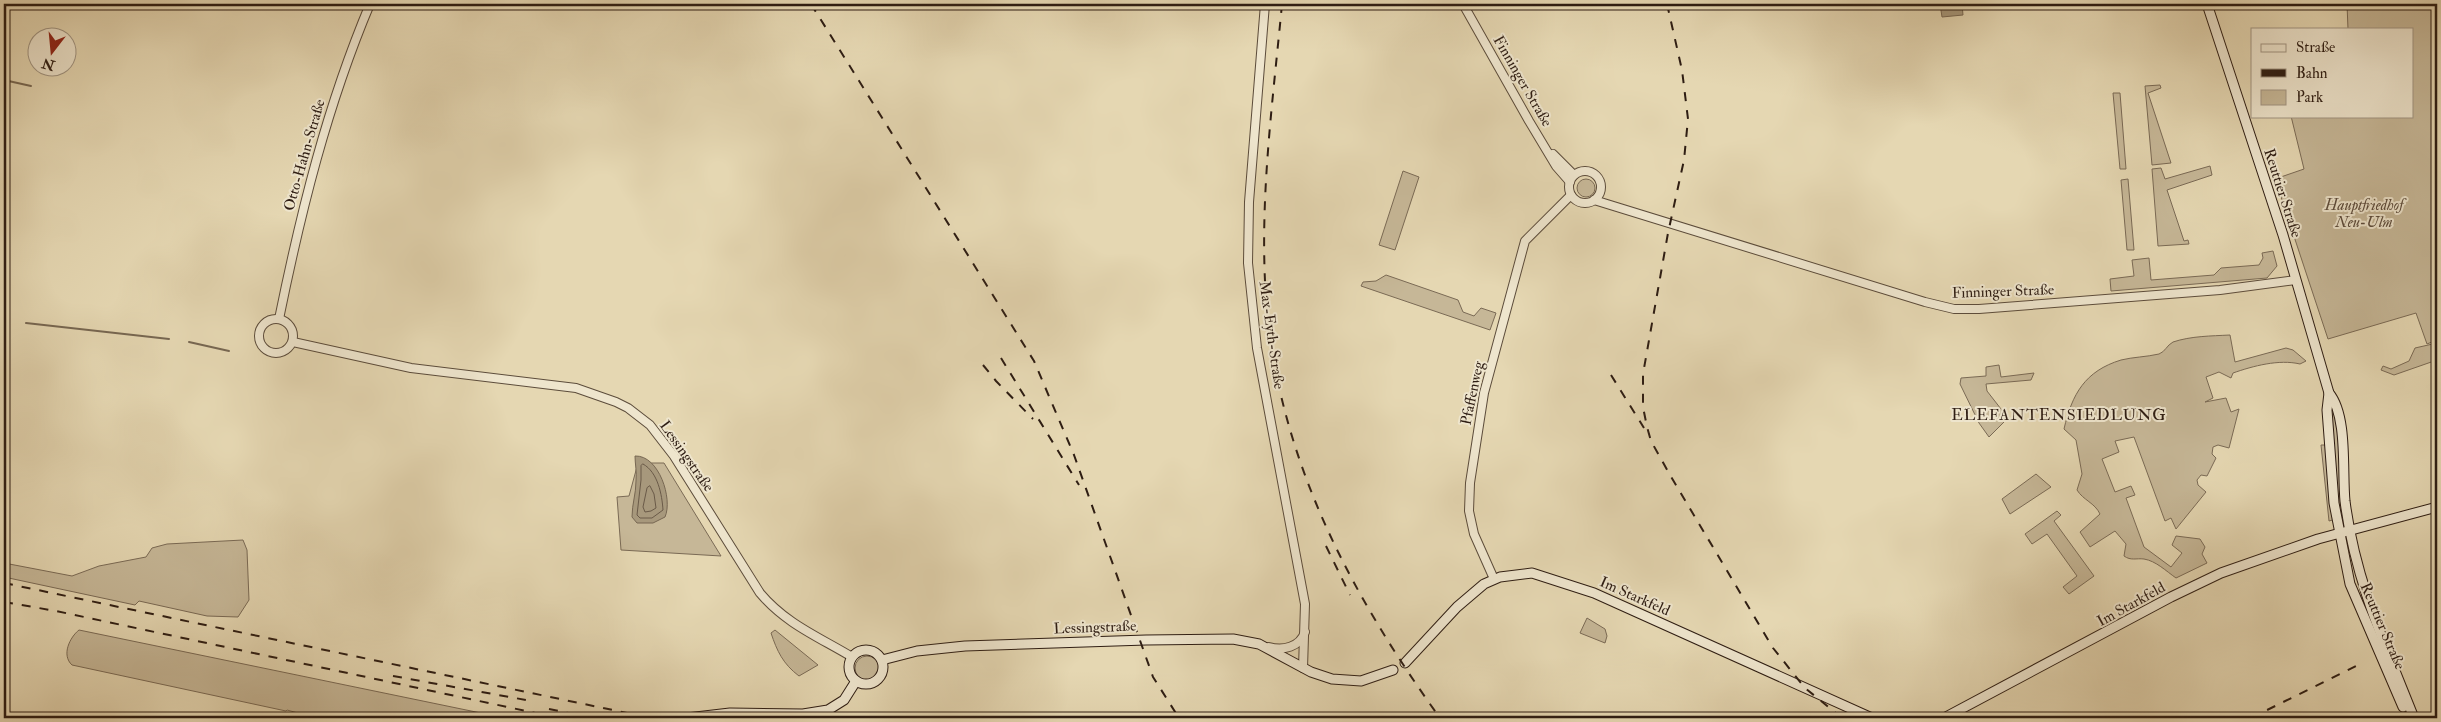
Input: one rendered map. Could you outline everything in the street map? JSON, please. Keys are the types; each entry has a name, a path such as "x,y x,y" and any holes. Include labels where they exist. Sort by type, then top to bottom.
{"main road":[{"name":"Reuttier Straße","path":"2207,4 2296,280 2329,393 2337,409 2345,500 2350,530 2366,596 2414,718"},
{"name":"Reuttier Straße","path":"2329,393 2327,403 2334,503 2356,601 2409,718"},
{"name":"Im Starkfeld","path":"1944,718 2188,589 2221,574 2340,533 2437,507"},
{"name":"Im Starkfeld","path":"1405,663 1471,593 1494,579 1532,574 1573,585 1872,718"},
{"name":"Lessingstraße","path":"882,660 917,651 1041,643 1233,639 1259,644 1303,668"},
{"path":"869,650 875,652 882,660 883,674 876,681 866,685 856,681 850,672 852,657 857,652 869,650"},
{"path":"1303,668 1326,678 1351,681 1370,679 1393,670"},
{"path":"687,718 730,712 803,714 828,710 844,700 856,681"}],"street":[{"name":"Otto-Hahn-Straße","path":"279,319 314,165 342,76 370,4"},
{"name":"Max-Eyth-Straße","path":"1265,4 1248,202 1250,296 1257,348 1300,571 1306,622 1303,668"},
{"name":"Finninger Straße","path":"1463,4 1556,166 1572,178"},
{"path":"1573,198 1572,178 1586,171 1594,174 1600,184 1596,199"},
{"name":"Finninger Straße","path":"1573,198 1584,203 1596,199 1634,214 1871,286 1954,308 1979,309 2162,296 2253,287 2296,280"},
{"name":"Pfaffenweg","path":"1494,579 1470,523 1470,483 1484,393 1523,248 1528,237 1573,198"},
{"path":"279,319 292,327 293,342 286,350 276,353 268,351 262,346 259,337 260,329 268,321 279,319"},
{"name":"Lessingstraße","path":"293,342 411,368 576,388 601,395 628,408 650,425 674,456 760,593 769,604 796,626 852,657"},
{"path":"1259,644 1278,649 1295,645 1303,636 1306,622"}],"green space":[{"name":"Hauptfriedhof Neu-Ulm","path":"2347,4 2437,4 2437,340 2427,344 2416,313 2328,339 2275,179 2304,169 2291,118 2414,118 2414,28 2348,28"},
{"path":"2160,85 2161,88 2148,93 2171,163 2152,165 2145,86"},
{"path":"2113,93 2120,93 2126,169 2120,169"},
{"path":"2210,166 2212,175 2167,190 2184,241 2188,240 2189,244 2158,246 2152,169 2161,168 2165,179"},
{"path":"1403,171 1419,177 1395,250 1379,245"},
{"path":"1586,179 1594,184 1595,188 1590,196 1586,197 1578,192 1577,188 1582,180"},
{"path":"2128,179 2134,250 2127,250 2121,180"},
{"path":"2273,251 2277,266 2267,278 2111,291 2110,279 2134,276 2132,260 2149,258 2151,280 2214,275 2221,268 2259,265 2263,258 2262,253"},
{"path":"1386,275 1458,300 1463,312 1474,316 1481,308 1496,313 1490,330 1361,286 1363,282 1376,281"},
{"path":"2230,335 2235,362 2286,348 2293,350 2306,361 2300,364 2283,362 2257,366 2233,373 2231,378 2219,372 2206,377 2213,398 2205,402 2226,398 2231,412 2239,409 2229,448 2218,445 2213,447 2212,454 2216,458 2207,476 2201,475 2197,480 2198,485 2206,492 2176,529 2171,518 2165,521 2134,437 2115,441 2119,452 2102,459 2115,492 2131,486 2135,495 2126,498 2144,547 2171,567 2182,553 2172,545 2176,536 2200,539 2205,547 2202,554 2207,563 2176,578 2153,562 2124,556 2126,544 2115,531 2090,547 2080,532 2100,514 2077,490 2082,474 2076,440 2064,429 2076,395 2089,377 2098,370 2121,360 2159,354 2173,342 2180,340 2194,337"},
{"path":"2437,343 2437,360 2394,375 2381,370 2383,366 2391,369 2409,361 2415,348"},
{"path":"1999,365 2001,377 2034,373 2031,380 1986,384 1987,391 2008,418 1989,437 1979,423 1960,384 1961,378 1986,376 1986,367"},
{"path":"2332,400 2336,409 2347,516 2338,519 2328,410"},
{"path":"2321,445 2328,445 2336,519 2329,521"},
{"path":"638,463 664,463 721,556 621,550 617,497 629,496"},
{"path":"2036,474 2051,487 2010,514 2002,499"},
{"path":"2057,511 2061,515 2054,521 2094,576 2069,594 2063,587 2077,576 2047,534 2032,544 2025,534"},
{"path":"243,540 247,550 249,600 238,617 207,616 139,601 135,605 4,577 4,563 72,576 99,566 146,557 152,548 167,544"},
{"path":"1587,618 1605,629 1607,636 1605,643 1580,633"},
{"path":"79,630 505,718 316,718 287,710 72,665 67,656 68,646"},
{"path":"775,630 818,665 799,676 789,667 778,651 771,633"},
{"path":"867,656 875,660 879,668 875,676 867,680 859,676 855,668 859,660"}],"water":[{"path":"1940,4 1962,4 1963,15 1942,17"},
{"path":"635,456 644,458 651,463 662,479 665,490 667,509 665,517 653,523 637,523 632,517 636,478"}],"waterway":[{"path":"4,80 31,86"},
{"path":"26,323 169,339"},
{"path":"189,342 229,351"}],"railway":[{"path":"811,4 1034,361 1074,455 1153,677 1179,718"},
{"path":"1282,4 1270,125 1264,248 1269,330 1278,384 1292,436 1309,486 1330,534 1380,628 1440,718"},
{"path":"1667,4 1682,70 1688,119 1684,160 1668,233 1643,374 1643,407 1647,427 1651,441 1670,475 1773,648 1805,688 1842,718"},
{"path":"1001,358 1079,485"},
{"path":"983,365 1033,419"},
{"path":"1611,375 1644,428"},
{"path":"1326,546 1350,595"},
{"path":"4,583 651,718"},
{"path":"4,602 56,611 559,718"},
{"path":"2251,718 2360,664"},
{"path":"393,676 526,700"},
{"path":"549,709 593,718"}],"district":[{"name":"ELEFANTENSIEDLUNG","path":"2059,414"}]}
